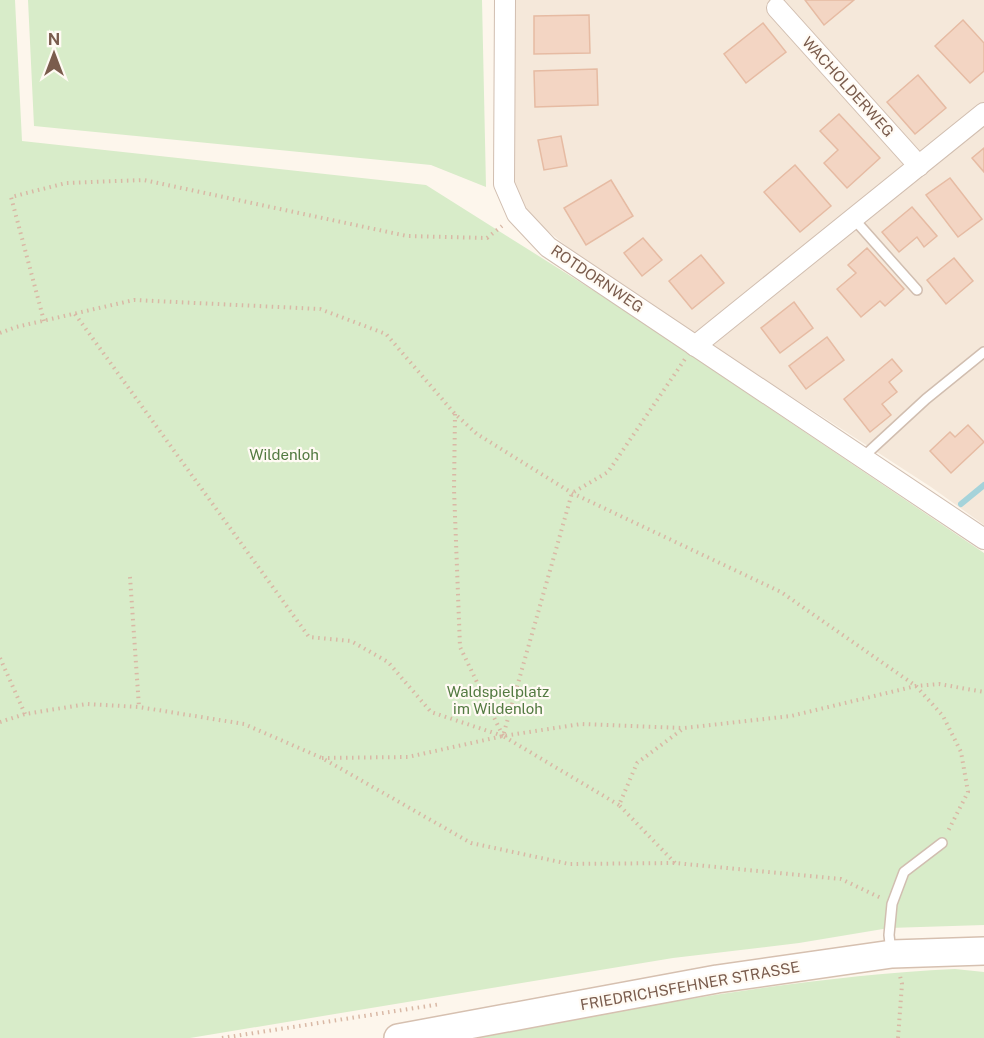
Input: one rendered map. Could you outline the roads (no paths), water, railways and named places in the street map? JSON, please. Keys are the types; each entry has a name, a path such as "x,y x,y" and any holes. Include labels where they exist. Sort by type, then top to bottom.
{"main road":[{"name":"FRIEDRICHSFEHNER STRASSE","path":"398,1038 717,979 892,954 984,951"}],"street":[{"name":"ROTDORNWEG","path":"505,0 504,184 517,214 548,247 984,539"},
{"name":"WACHOLDERWEG","path":"777,8 919,166"},
{"path":"695,345 984,113"}],"lane":[{"path":"854,218 917,290"},
{"path":"862,458 926,399 984,352"},
{"path":"892,954 889,935 892,904 904,872 942,843"}],"waterway":[{"path":"961,504 984,485"}],"park label":[{"name":"Wildenloh","path":"284,455"},
{"name":"Waldspielplatz im Wildenloh","path":"498,700"}]}
